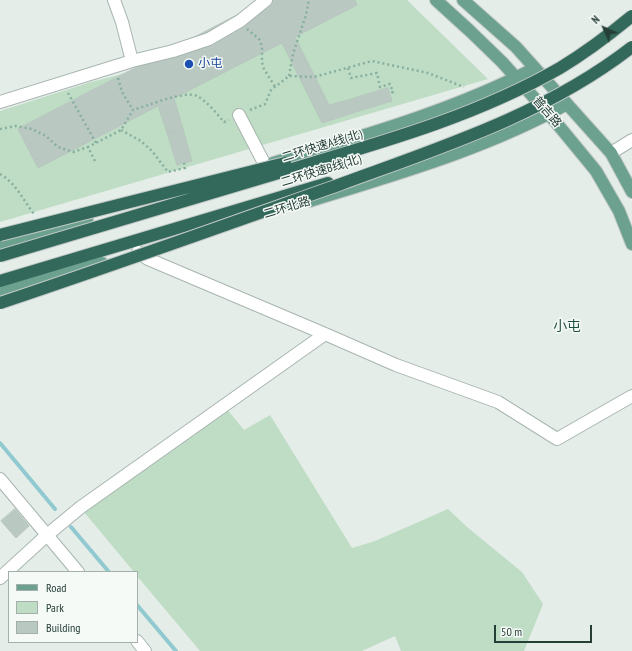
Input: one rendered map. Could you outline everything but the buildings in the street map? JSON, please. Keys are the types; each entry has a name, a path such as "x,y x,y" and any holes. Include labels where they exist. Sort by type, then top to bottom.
{"highway":[{"name":"二环快速A线(北)","path":"0,256 424,128 492,102 541,78 580,56 632,16"},
{"name":"二环快速B线(北)","path":"0,281 374,169 483,131 530,110 558,95 592,75 632,47"},
{"path":"0,235 424,128"},
{"path":"0,303 227,224 431,150"}],"main road":[{"name":"普吉路","path":"436,0 481,42 516,78 549,114 596,171 619,210 632,244"},
{"name":"普吉路","path":"463,0 516,48 567,104 610,154 632,192"},
{"path":"0,244 363,136 470,98 535,68"},
{"name":"二环北路","path":"0,293 407,171 488,142 549,114 567,104"}],"street":[{"path":"114,0 122,22 132,61"},
{"path":"0,102 115,66 173,51 209,39 240,21 266,0"},
{"path":"239,115 265,165"},
{"path":"610,154 632,140"},
{"path":"138,252 148,259 396,365 498,402 556,439 632,396"},
{"path":"0,578 81,506 325,334"},
{"path":"0,478 77,571"},
{"path":"138,642 145,651"}],"path":[{"path":"289,76 293,54 306,15 309,0"},
{"path":"240,21 259,40 262,46 262,62 264,69 275,87"},
{"path":"0,129 16,126 32,129 46,136 58,147 73,152 88,147 121,130 133,110 180,95 196,95 208,104 224,122 265,104 271,90 289,76 314,77 372,60 428,74 470,89"},
{"path":"115,66 122,92 133,110"},
{"path":"348,68 351,78 376,73 380,88 390,84 393,92 389,93"},
{"path":"62,83 96,143"},
{"path":"121,130 141,141 152,151 168,172 186,168 184,163"},
{"path":"88,147 95,161"},
{"path":"0,174 7,178 15,187 45,231"}],"green space":[{"path":"279,0 407,0 488,79 0,222 0,111 91,82 192,56"},
{"path":"226,408 244,430 270,415 352,548 375,541 448,509 467,527 522,572 543,604 524,651 401,651 395,636 362,651 200,651 138,577 138,571 133,571 84,512"}],"waterway":[{"path":"0,443 55,509"},
{"path":"71,527 108,571"},
{"path":"138,606 176,651"}],"place":[{"name":"小屯","path":"189,64"}],"district":[{"name":"小屯","path":"567,327"}]}
